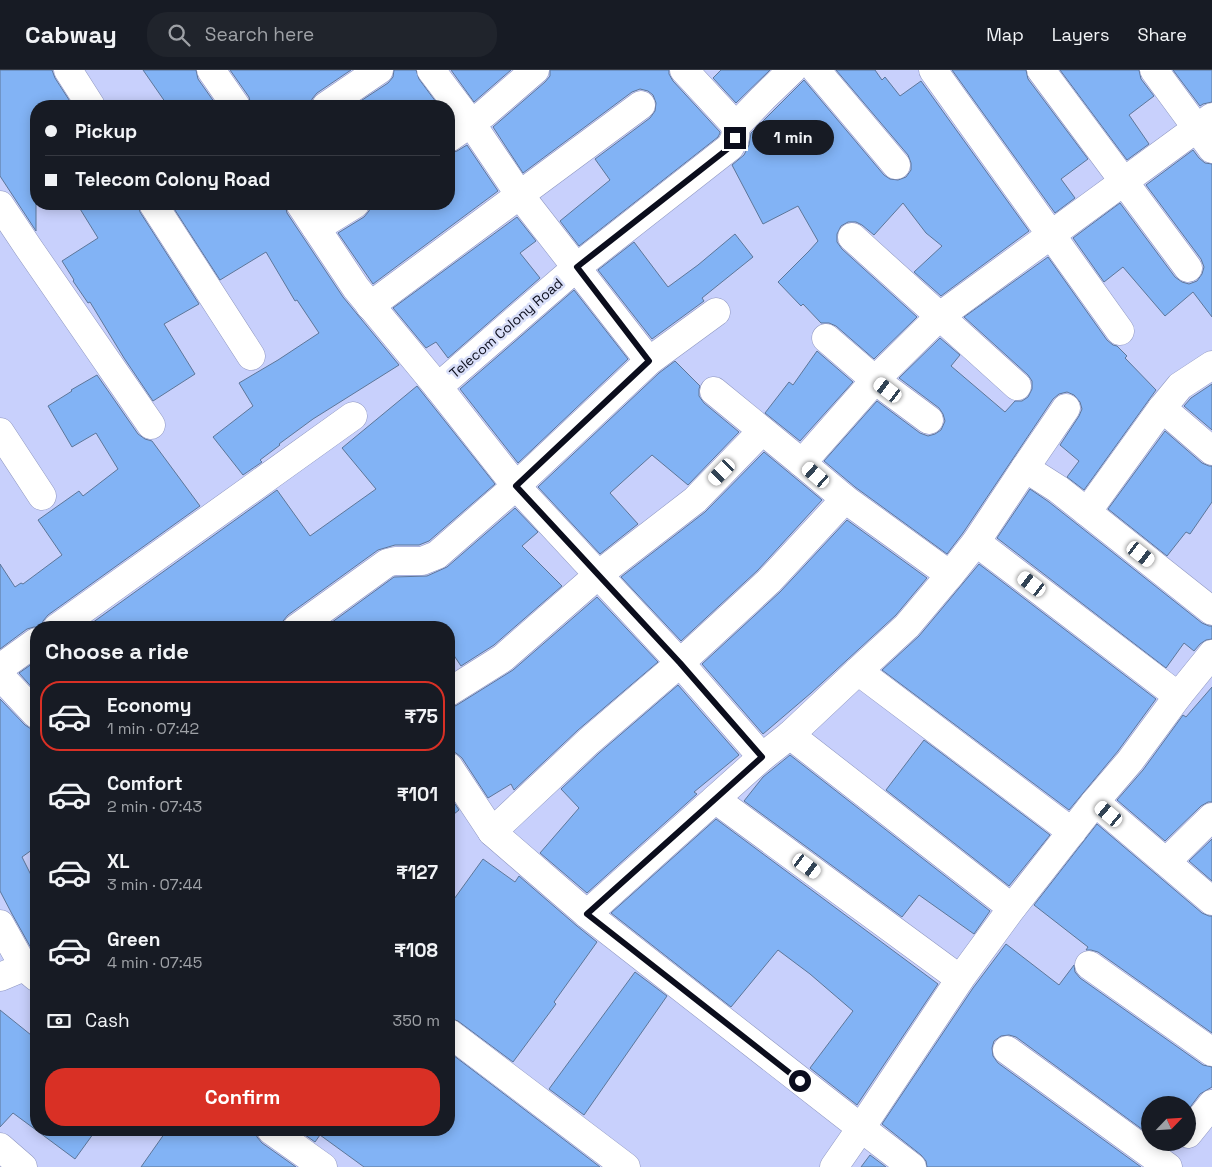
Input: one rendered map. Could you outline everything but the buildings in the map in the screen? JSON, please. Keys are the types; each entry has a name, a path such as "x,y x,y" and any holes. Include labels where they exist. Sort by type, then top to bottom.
{"street":[{"path":"68,70 87,100"},
{"path":"212,70 232,100"},
{"path":"335,100 379,70"},
{"path":"431,70 453,100"},
{"path":"455,134 484,114 535,70"},
{"path":"684,70 736,126"},
{"name":"Telecom Colony Road","path":"438,387 577,267 730,147 735,138 736,126 792,70"},
{"path":"816,70 896,165"},
{"path":"933,70 1120,331"},
{"path":"1041,70 1188,268"},
{"path":"802,463 875,380 940,316 1124,182 1207,131 1154,70"},
{"path":"455,103 520,194 649,361"},
{"path":"370,306 641,105"},
{"path":"0,205 151,425"},
{"path":"157,210 251,356"},
{"path":"304,210 356,288 438,387 516,486 680,663 762,757"},
{"path":"316,228 345,210"},
{"path":"852,237 1017,386"},
{"path":"307,621 387,563 395,561 422,561 437,555 516,486 649,361 716,312"},
{"path":"826,338 875,380 929,420"},
{"path":"1087,512 1180,386 1212,365"},
{"path":"714,391 845,499 950,575"},
{"path":"587,914 762,757 790,735 907,626 976,542 1066,408"},
{"path":"1162,408 1212,451"},
{"path":"67,621 353,416"},
{"path":"455,688 503,658 598,575 695,500 762,431"},
{"path":"0,432 42,496"},
{"path":"1025,468 1058,489 1212,611"},
{"path":"492,832 589,741 680,663 769,581 845,499"},
{"path":"976,542 1178,696"},
{"path":"0,668 30,646"},
{"path":"834,1167 960,979 1012,908 1095,802 1130,761 1212,654"},
{"path":"858,671 1072,832"},
{"path":"0,676 30,708"},
{"path":"790,735 1012,908"},
{"path":"455,776 492,832 587,914 912,1167"},
{"path":"715,799 960,979"},
{"path":"1095,802 1212,901"},
{"path":"1166,862 1212,817"},
{"path":"0,924 20,973"},
{"path":"1089,965 1212,1052"},
{"path":"455,1038 626,1167"},
{"path":"1007,1050 1164,1166 1175,1151"},
{"path":"1196,1124 1212,1104"},
{"path":"279,1136 322,1167"},
{"path":"0,1147 22,1167"}],"route":[{"path":"735,138 730,147 577,267 649,361 516,486 680,663 762,757 587,914 800,1081"}]}
